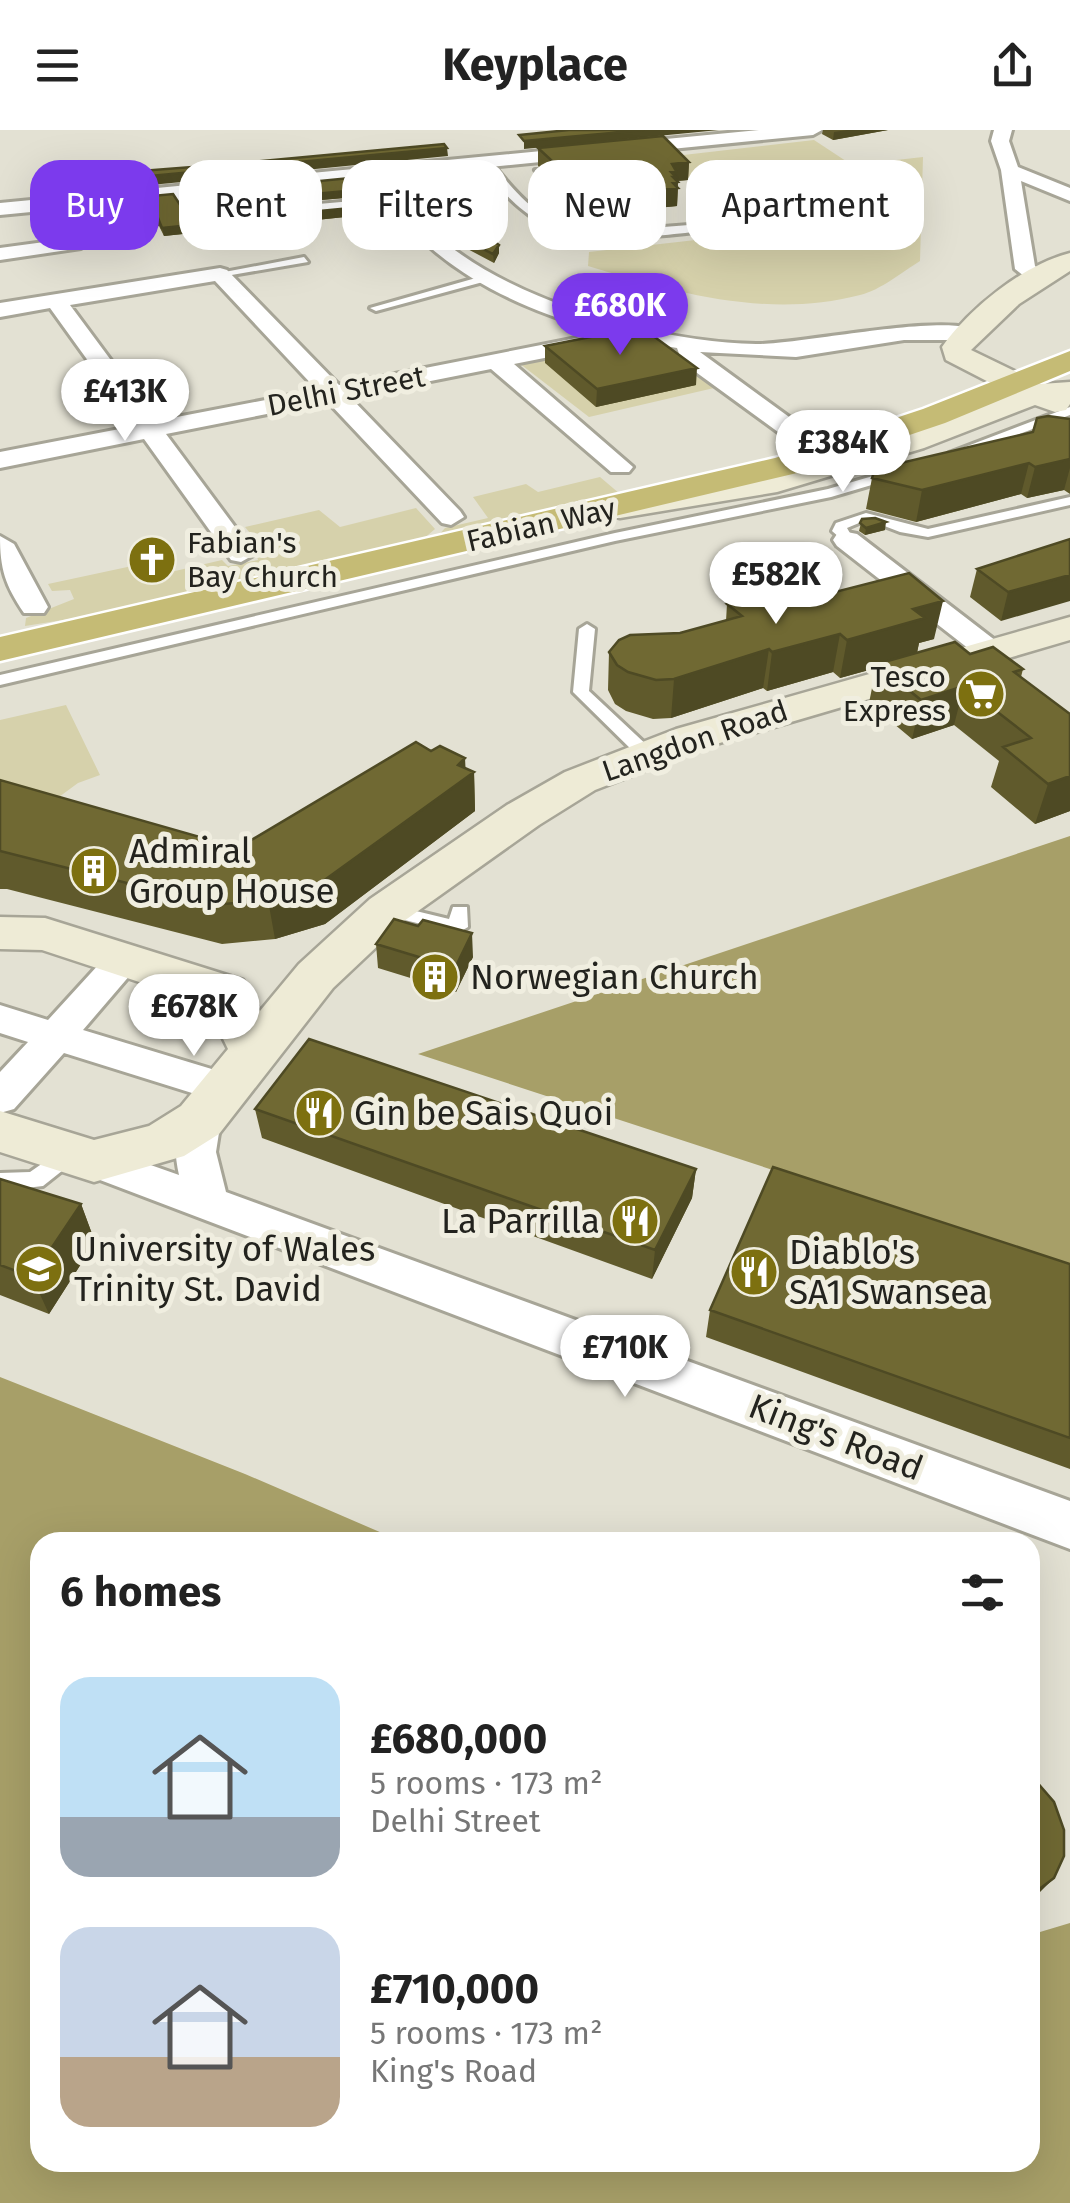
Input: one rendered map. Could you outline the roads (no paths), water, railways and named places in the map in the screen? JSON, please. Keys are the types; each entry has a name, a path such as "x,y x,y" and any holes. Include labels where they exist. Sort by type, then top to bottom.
{"highway":[{"name":"Fabian Way","path":"0,649 607,510 785,466 934,416 1058,392"},
{"name":"Fabian Way","path":"0,670 546,542 816,487 976,436 1058,392"}],"street":[{"path":"508,161 814,130"},
{"path":"1003,130 1000,140 1010,170 1024,270 1036,276"},
{"path":"1010,170 1070,195"},
{"path":"0,209 179,191"},
{"path":"0,254 30,250"},
{"path":"442,250 529,296 687,343 761,351 925,332 964,345 1058,392"},
{"path":"934,416 920,401 964,345 1036,276 1070,261"},
{"path":"0,310 218,273 451,517"},
{"path":"55,300 241,554"},
{"name":"Delhi Street","path":"0,460 607,339 631,329"},
{"path":"687,343 690,357 798,435"},
{"path":"496,361 620,467"},
{"path":"607,510 797,476 1058,392"},
{"path":"847,540 989,650"},
{"path":"0,544 34,607"},
{"name":"Langdon Road","path":"226,1086 316,976 387,910 523,815 580,781 645,753 1070,628"},
{"path":"0,933 45,934 225,992 226,1086 194,1152 207,1203"},
{"path":"0,1098 124,960"},
{"name":"Langdon Road","path":"225,992 275,987 316,976"},
{"path":"0,1019 226,1086"},
{"path":"82,1157 166,1142 226,1086"},
{"name":"King's Road","path":"0,1130 207,1203 1070,1525"}],"lane":[{"path":"508,190 528,211"},
{"path":"218,273 304,260"},
{"path":"376,308 490,277"},
{"path":"940,459 1058,392"},
{"path":"0,680 615,537 831,492 905,471"},
{"path":"847,540 839,531 860,518 883,517 906,531 928,533 1068,500"},
{"path":"587,629 582,692 645,753"},
{"path":"387,910 458,927 460,911"},
{"path":"0,1182 35,1180 82,1157"}],"place":[{"name":"Fabian's Bay Church","path":"152,560"},
{"name":"Tesco Express","path":"981,694"},
{"name":"Admiral Group House","path":"94,871"},
{"name":"Norwegian Church","path":"435,977"},
{"name":"Gin be Sais Quoi","path":"319,1113"},
{"name":"La Parrilla","path":"635,1221"},
{"name":"University of Wales Trinity St. David","path":"39,1269"},
{"name":"Diablo's SA1 Swansea","path":"754,1272"}]}
